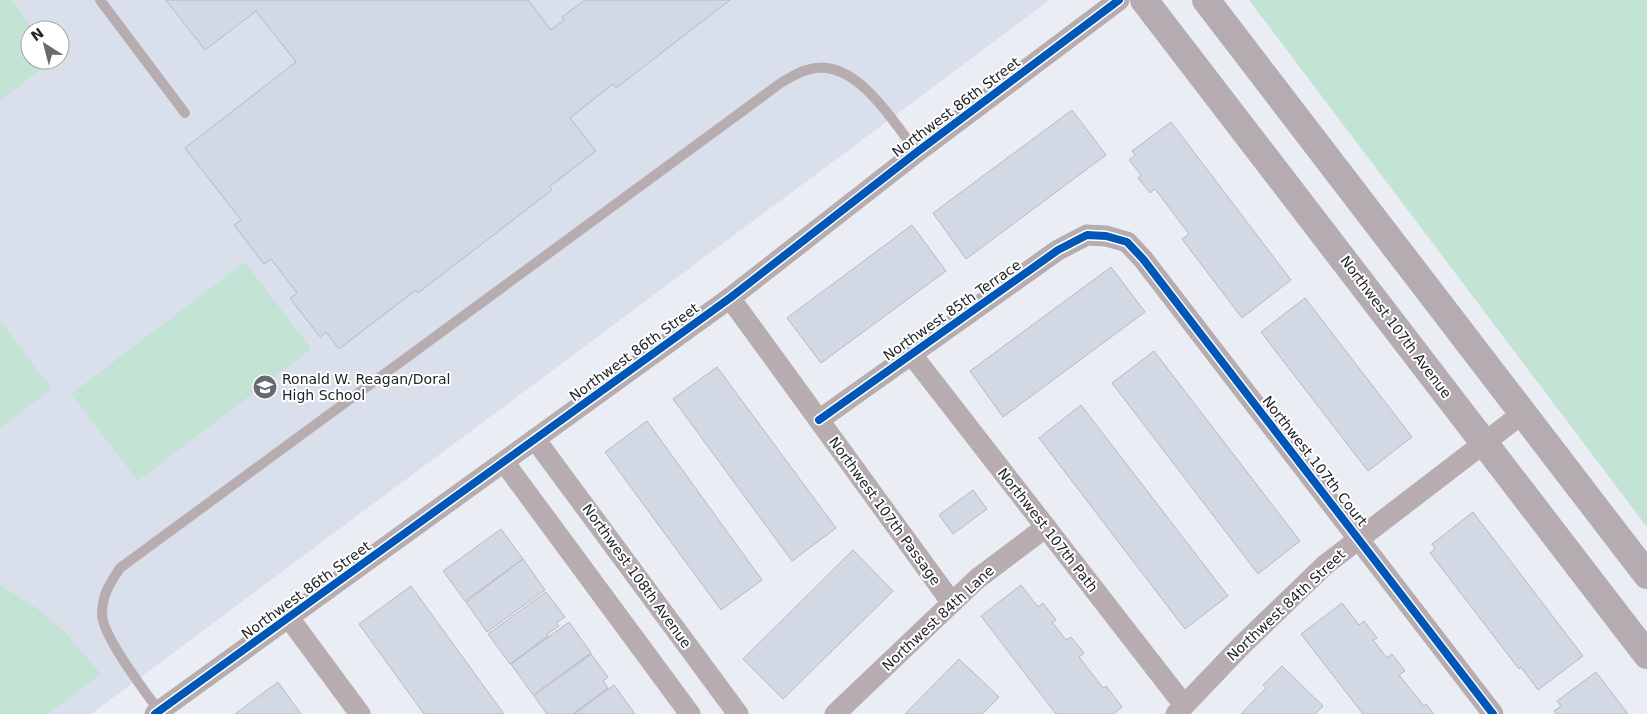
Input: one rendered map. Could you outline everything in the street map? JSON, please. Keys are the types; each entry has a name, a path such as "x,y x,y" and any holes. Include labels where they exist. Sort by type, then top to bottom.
{"main road":[{"name":"Northwest 107th Avenue","path":"1144,0 1647,654"},
{"path":"1206,0 1647,575"}],"street":[{"name":"Northwest 86th Street","path":"157,713 730,298 917,152 1119,0"},
{"name":"Northwest 85th Terrace","path":"819,420 1058,250 1087,235 1106,236"},
{"name":"Northwest 107th Court","path":"1106,236 1127,242 1143,259 1493,714"},
{"name":"Northwest 107th Passage","path":"730,298 952,603"},
{"name":"Northwest 107th Path","path":"912,354 1046,527 1180,710"},
{"name":"Northwest 84th Street","path":"1180,710 1318,572 1523,413"},
{"name":"Northwest 108th Avenue","path":"535,439 738,714"},
{"path":"504,462 690,714"},
{"name":"Northwest 84th Lane","path":"835,714 977,579 1046,527"},
{"path":"289,618 360,714"}],"lane":[{"path":"100,0 184,113"},
{"path":"157,713 108,635 102,616 106,589 120,568 782,82 808,69 832,68 857,80 917,152"}],"shaded area":[{"name":"Ronald W. Reagan/Doral High School","path":"0,0 1050,0 91,714 0,714"}],"green space":[{"path":"0,0 11,0 26,20 20,20 20,70 39,70 0,101"},
{"path":"1249,0 1647,0 1647,527"},
{"path":"245,262 311,349 138,481 71,394"},
{"path":"0,320 52,389 0,428"},
{"path":"0,585 35,607 64,631 101,674 48,714 0,714"}],"building":[{"path":"166,0 528,0 551,30 564,20 562,17 585,0 730,0 616,88 613,84 570,118 596,151 549,187 552,190 418,293 416,290 339,349 326,332 320,337 290,298 297,293 271,259 264,264 234,225 241,220 185,148 296,62 256,11 205,50"},
{"path":"1072,110 1106,155 966,259 933,213"},
{"path":"1171,122 1291,280 1242,318 1182,239 1189,234 1155,189 1150,193 1138,178 1141,175 1129,160 1135,155 1132,151"},
{"path":"912,225 946,271 821,363 787,318"},
{"path":"1111,267 1145,312 1003,417 970,371"},
{"path":"1305,298 1412,437 1368,471 1261,332"},
{"path":"1154,351 1300,541 1258,574 1112,383"},
{"path":"717,367 836,528 792,561 673,399"},
{"path":"1081,405 1228,596 1185,629 1039,438"},
{"path":"647,421 762,580 721,610 605,452"},
{"path":"973,490 987,509 953,534 939,515"},
{"path":"1473,512 1583,656 1538,690 1521,667 1519,669 1430,553 1435,549 1432,544"},
{"path":"501,529 523,559 465,601 443,571"},
{"path":"853,550 893,591 783,699 743,659"},
{"path":"523,559 545,590 487,632 466,602"},
{"path":"1021,585 1038,607 1043,603 1056,620 1052,622 1066,640 1071,637 1084,653 1079,657 1103,688 1106,686 1122,707 1113,714 1056,714 981,616"},
{"path":"411,586 504,714 424,714 359,624"},
{"path":"546,592 565,617 556,623 559,626 547,634 548,636 510,664 488,634"},
{"path":"1342,603 1359,625 1364,621 1377,638 1373,640 1387,658 1392,654 1405,671 1399,675 1424,706 1426,704 1434,714 1363,714 1301,634"},
{"path":"569,622 591,653 533,695 511,664"},
{"path":"591,654 608,677 603,681 608,688 573,714 547,714 534,696"},
{"path":"959,659 999,697 982,714 905,714"},
{"path":"1282,666 1323,706 1315,714 1241,714 1266,688 1263,685"},
{"path":"1596,672 1628,714 1556,714 1554,711 1561,706 1557,701"},
{"path":"278,682 301,714 235,714"},
{"path":"614,685 635,714 574,714"}],"cycle path":[{"path":"155,714 730,298 917,152 1119,0"},
{"path":"819,420 1058,250 1087,235 1106,236 1127,242 1143,259 1493,714"}],"place":[{"name":"Ronald W. Reagan/Doral High School","path":"265,387"}]}
